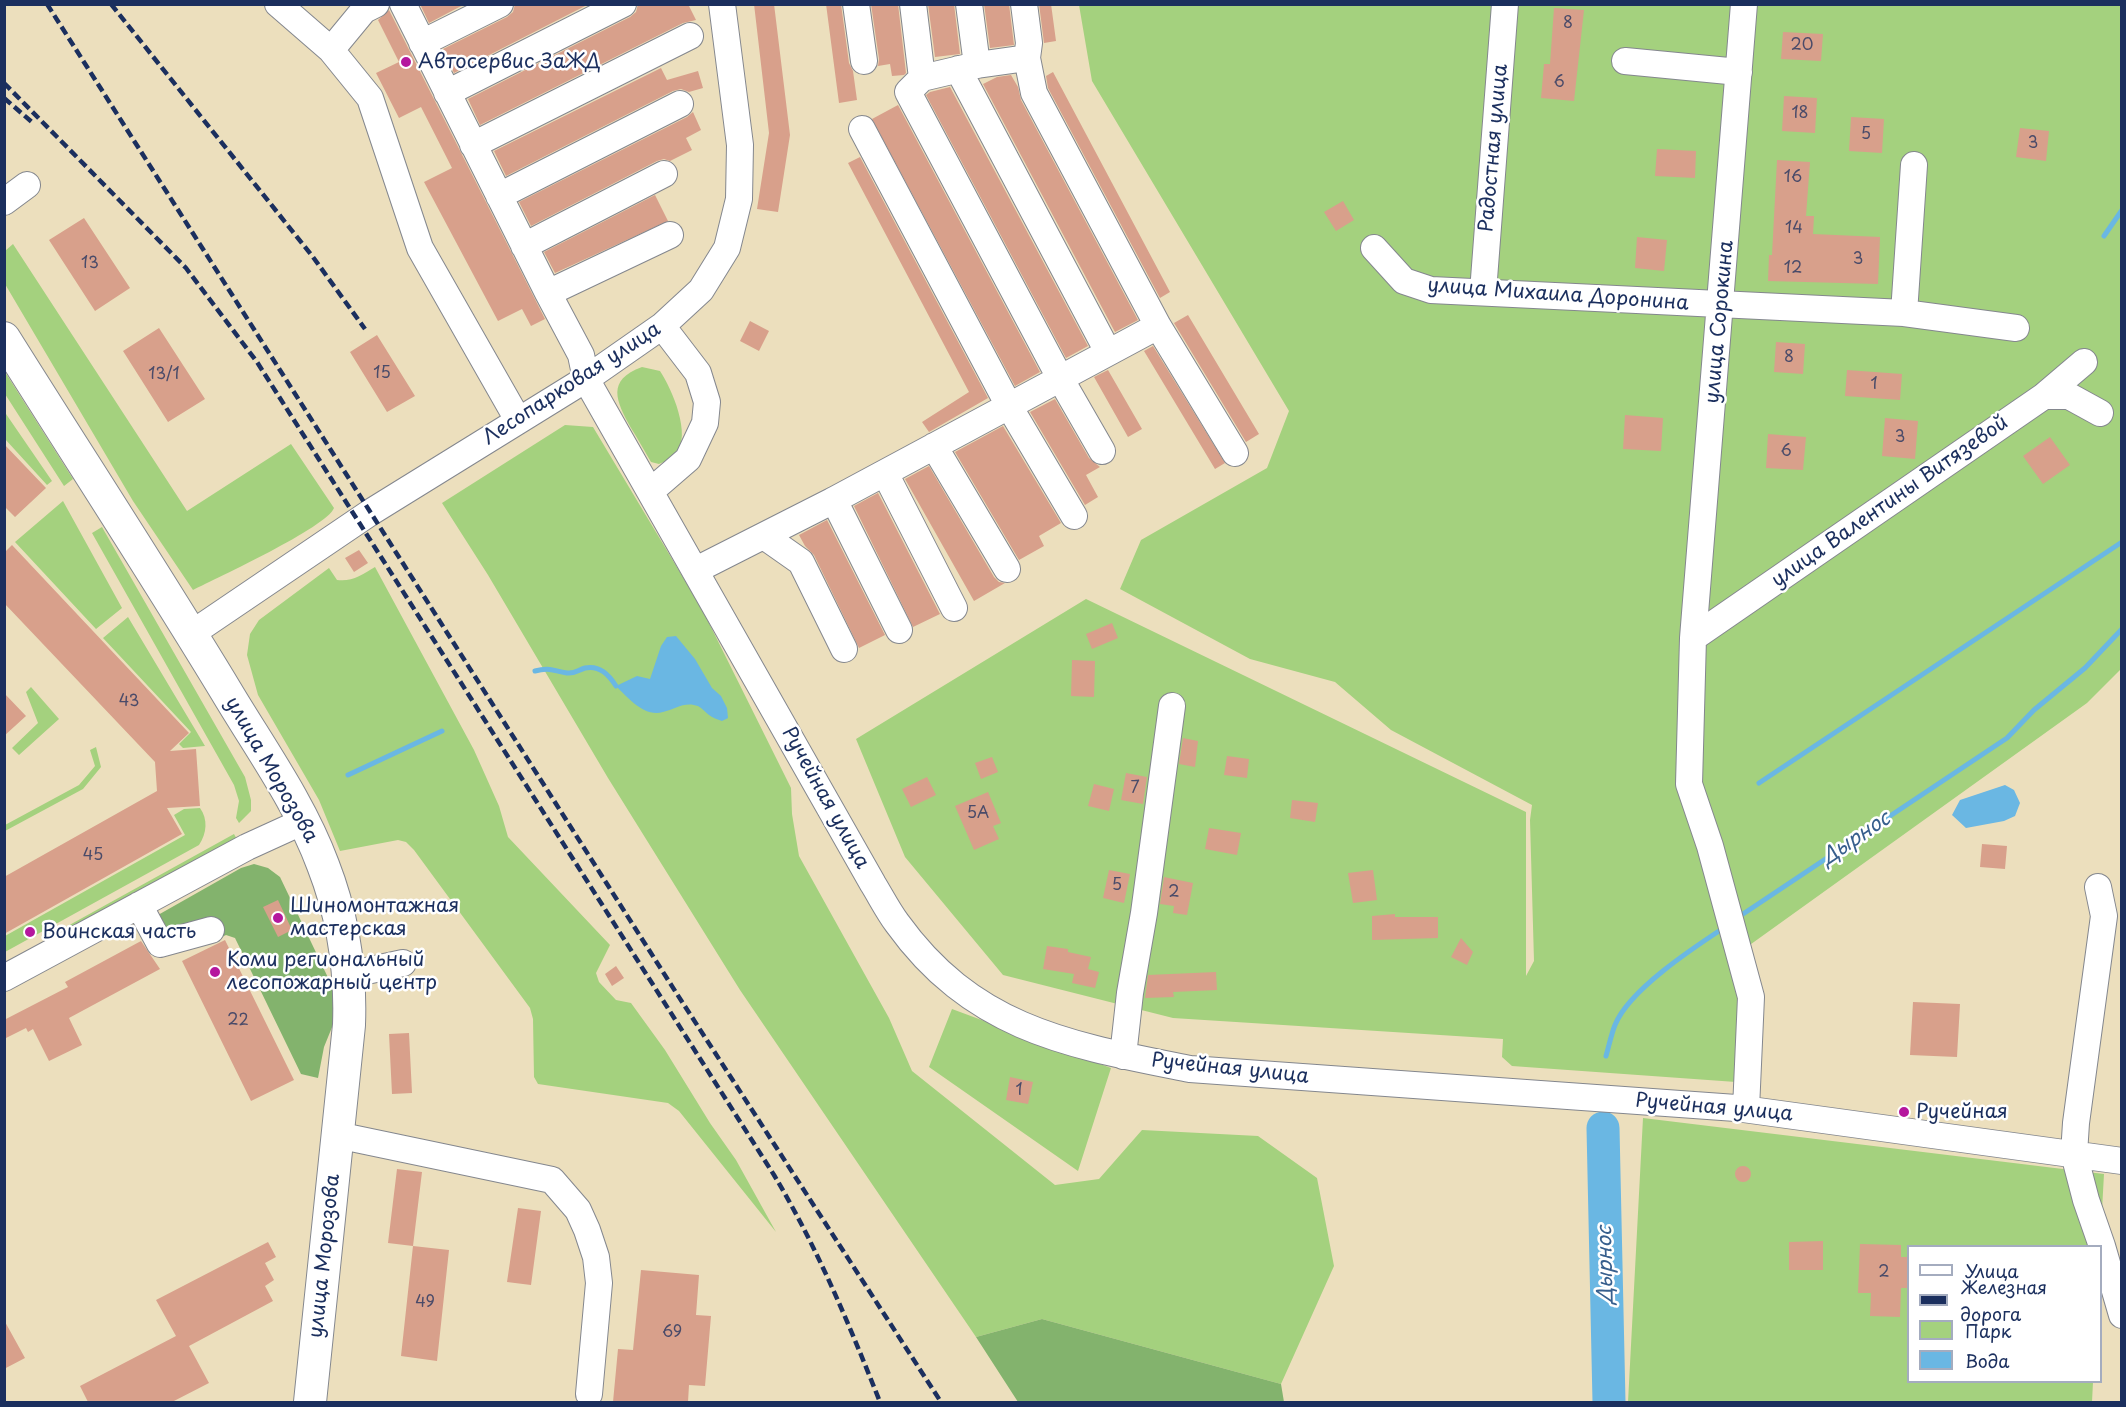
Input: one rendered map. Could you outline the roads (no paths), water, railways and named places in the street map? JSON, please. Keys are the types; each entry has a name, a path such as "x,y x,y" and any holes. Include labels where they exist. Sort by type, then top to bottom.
{"main road":[{"name":"улица Морозова","path":"4,338 191,634 304,821 334,899 345,948 349,1025 310,1402"}],"street":[{"path":"278,4 331,50 370,98 420,248 519,420"},
{"path":"331,50 364,10 376,4"},
{"name":"Ручейная улица","path":"403,4 581,355 586,379 896,922 924,957 956,987 986,1008 1052,1038 1123,1056 1190,1069 1746,1109 2121,1161"},
{"path":"422,43 500,4"},
{"path":"447,93 623,4"},
{"name":"Лесопарковая улица","path":"191,634 371,512 586,379 662,326 701,290 727,248 738,199 740,145 722,4"},
{"path":"856,4 864,61"},
{"path":"913,4 922,78"},
{"path":"969,4 967,67 1108,352"},
{"path":"1024,4 1029,44 1028,58 1034,93 1158,326 1235,453"},
{"name":"Радостная улица","path":"1483,292 1505,4"},
{"name":"улица Сорокина","path":"1744,4 1722,305 1693,638 1689,784 1710,846 1751,997 1746,1109"},
{"path":"473,145 690,36"},
{"path":"1028,58 967,67 922,78 908,92 1060,378 1102,451"},
{"path":"1625,61 1739,72"},
{"path":"499,196 680,104"},
{"path":"862,129 1009,406 1074,516"},
{"path":"1904,313 1914,165"},
{"path":"524,246 664,174"},
{"path":"4,202 27,185"},
{"path":"548,293 670,235"},
{"name":"улица Михаила Доронина","path":"1374,248 1404,281 1431,290 1904,313 2016,328"},
{"path":"651,491 688,459 705,423 707,402 698,373 662,326"},
{"path":"696,570 834,500 1158,326"},
{"name":"улица Валентины Витязевой","path":"1693,638 2044,396 2084,362"},
{"path":"2044,396 2069,396 2100,412"},
{"path":"934,446 1007,569"},
{"path":"885,473 954,608"},
{"path":"834,500 899,630"},
{"path":"764,536 801,562 844,649"},
{"path":"1123,1056 1130,993 1144,913 1172,706"},
{"path":"4,978 247,847 304,821"},
{"path":"2098,887 2104,916 2076,1123 2074,1154 2086,1200 2117,1284 2121,1315"},
{"path":"140,905 160,944 211,930"},
{"path":"348,975 403,963"},
{"path":"337,1135 552,1180 578,1210 596,1257 599,1284 589,1394"}],"water":[{"path":"676,636 695,659 712,688 721,696 727,708 728,718 722,721 693,705 684,705 663,712 650,712 625,696 616,686 637,676 650,679 661,646 667,637"},
{"path":"2005,785 2014,790 2020,803 2015,816 2004,821 1966,828 1952,815 1960,800"}],"waterway":[{"path":"2104,236 2122,210"},
{"path":"1759,783 2122,542"},
{"name":"Дырнос","path":"1737,918 2007,738 2034,710 2085,668 2122,629"},
{"path":"535,671 548,669 570,673 590,667 600,669 616,686"},
{"path":"348,775 442,731"},
{"name":"Дырнос","path":"1606,1056 1615,1025 1634,998 1663,971 1725,927"},
{"name":"Дырнос","path":"1603,1128 1609,1402"}],"railway":[{"path":"47,4 677,994 941,1402"},
{"path":"111,4 313,257 365,329"},
{"path":"4,83 186,268 257,362 774,1175 818,1258 880,1402"},
{"path":"4,98 33,123"}],"place":[{"name":"Автосервис ЗаЖД","path":"406,62"},
{"name":"Шиномонтажная мастерская","path":"278,918"},
{"name":"Воинская часть","path":"30,932"},
{"name":"Коми региональный лесопожарный центр","path":"215,972"},
{"name":"Ручейная","path":"1904,1112"}]}
